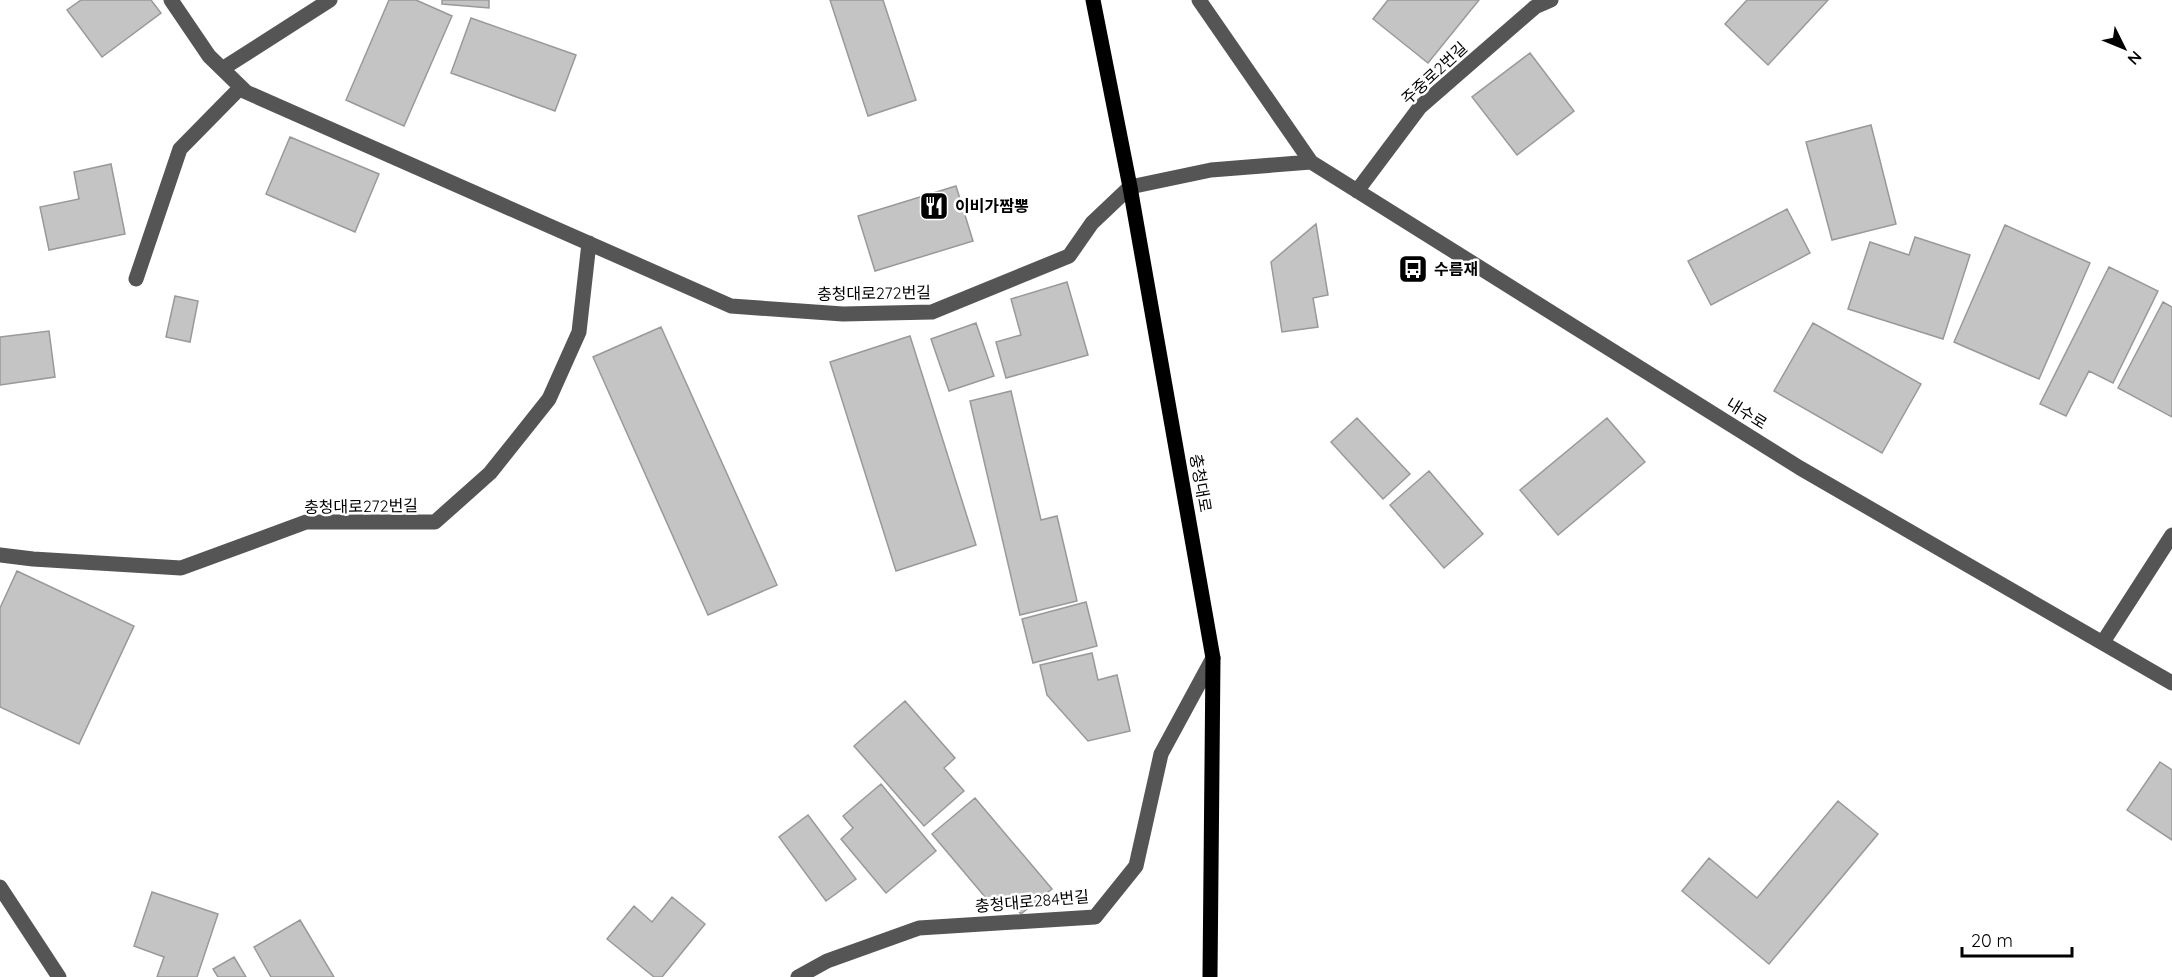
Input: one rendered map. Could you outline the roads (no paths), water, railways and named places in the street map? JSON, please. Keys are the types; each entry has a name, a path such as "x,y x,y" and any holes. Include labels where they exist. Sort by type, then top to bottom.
{"main road":[{"name":"충청대로","path":"1093,0 1130,187 1213,658 1210,977"}],"street":[{"name":"충청대로272번길","path":"171,0 209,56 246,92 731,306 843,314 932,312 1069,256 1092,223 1130,187"},
{"path":"222,69 330,0"},
{"path":"1199,0 1311,162"},
{"name":"주중로2번길","path":"1357,191 1420,106 1535,7 1551,0"},
{"path":"136,279 180,149 241,87"},
{"path":"1130,187 1211,170 1311,162"},
{"name":"내수로","path":"1311,162 1800,468 2172,683"},
{"name":"충청대로272번길","path":"0,555 181,568 306,522 435,522 490,473 549,399 579,332 589,243"},
{"path":"2103,642 2172,535"},
{"name":"충청대로284번길","path":"800,976 827,961 920,928 1095,917 1136,866 1161,754 1213,658"},
{"path":"0,888 59,977"}],"place":[{"name":"이비가짬뽕","path":"934,206"},
{"name":"수름재","path":"1413,269"}]}
